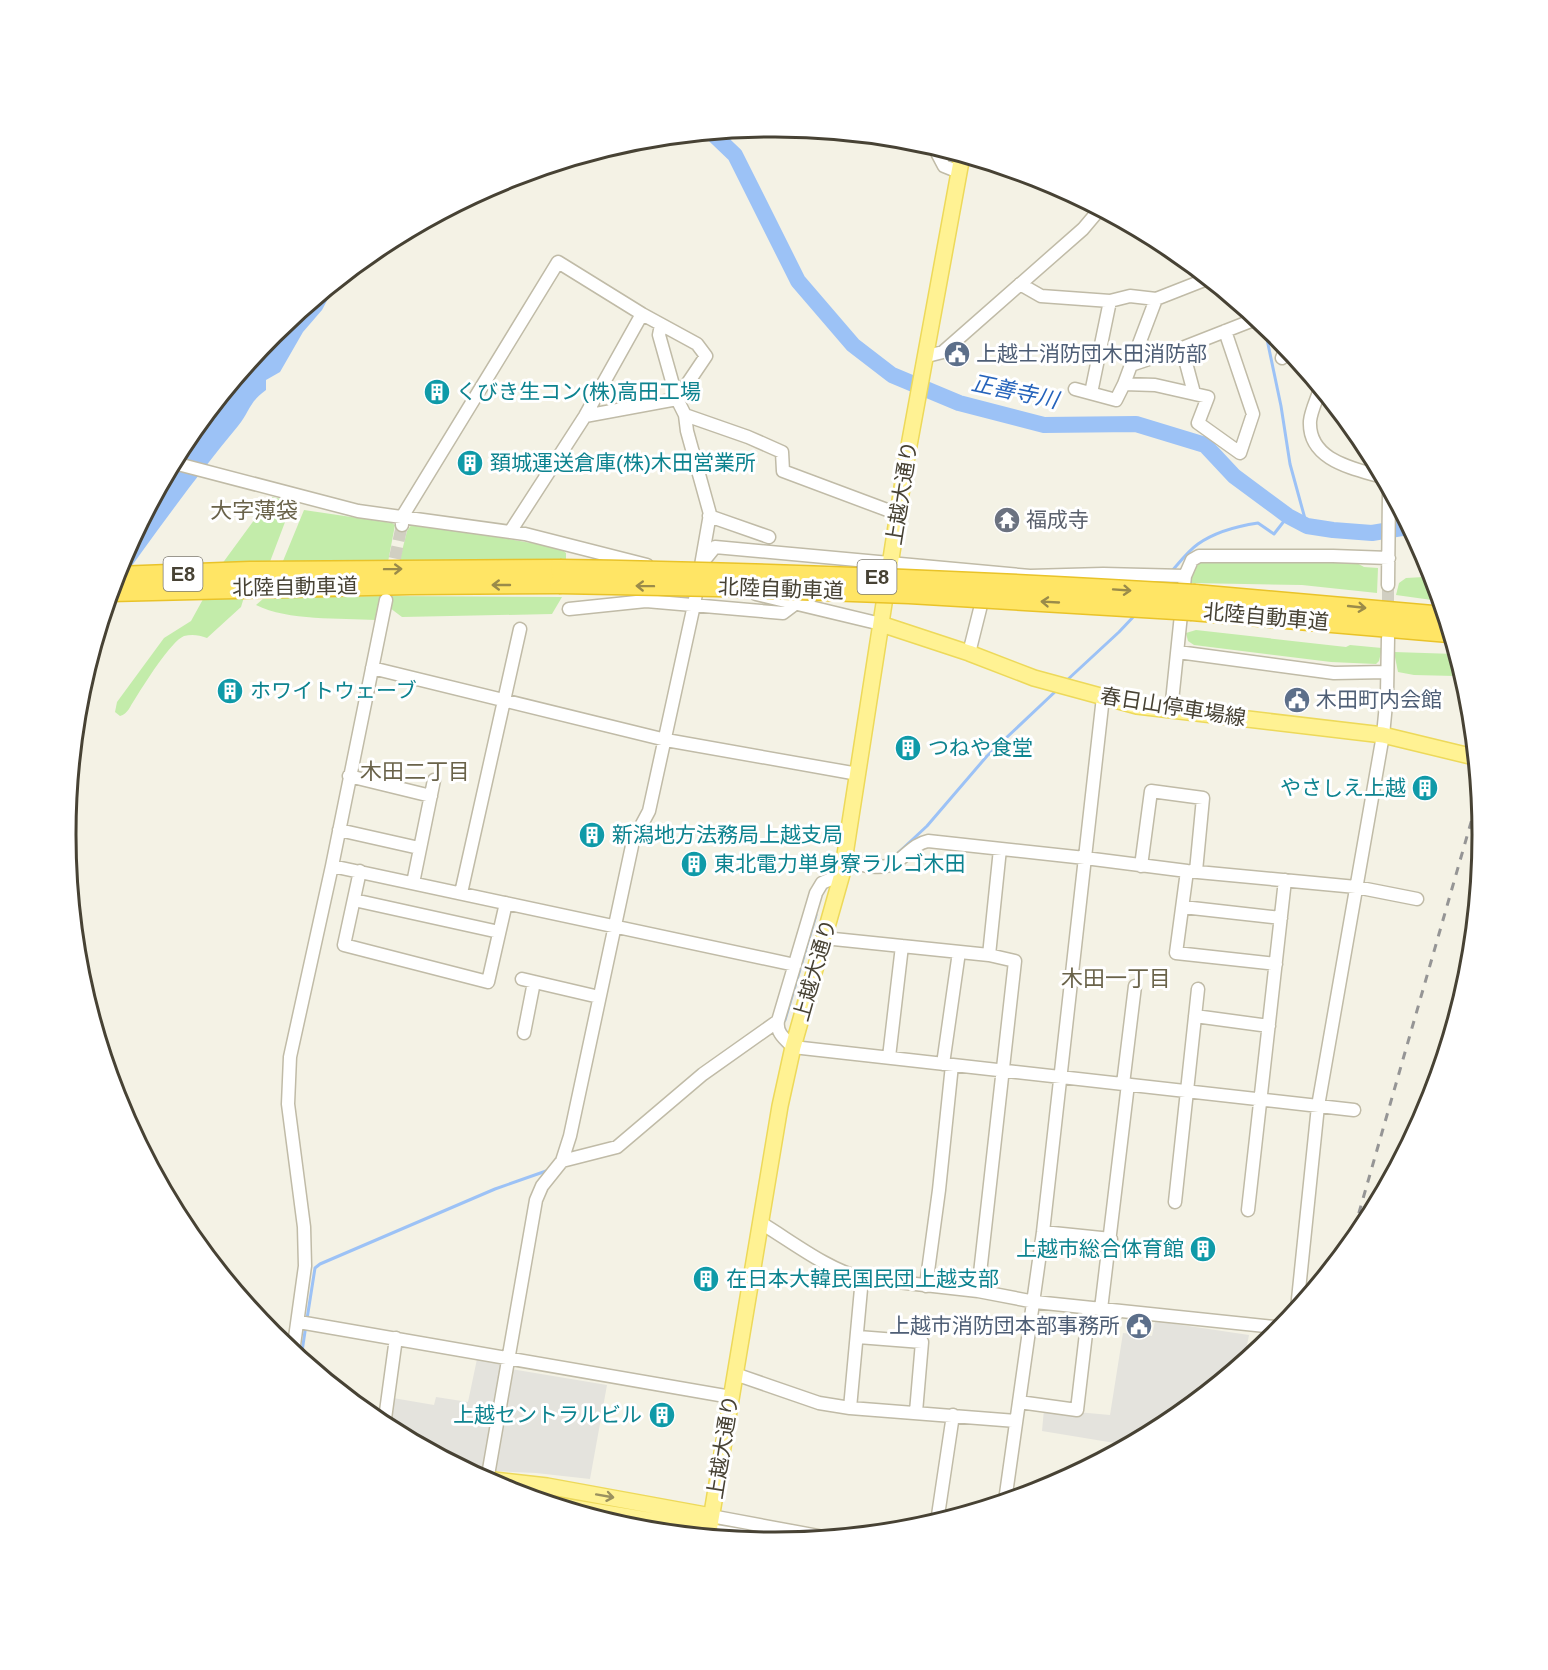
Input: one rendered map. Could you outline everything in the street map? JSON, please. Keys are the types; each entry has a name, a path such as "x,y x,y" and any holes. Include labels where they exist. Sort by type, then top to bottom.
{"highway":[{"name":"北陸自動車道","path":"127,576 250,571 560,577"},
{"name":"北陸自動車道","path":"121,592 717,571 913,578 1193,603 1441,632"},
{"name":"北陸自動車道","path":"1193,603 1435,616"}],"main road":[{"path":"925,364 961,163"},
{"name":"上越大通り","path":"710,1527 780,1106 793,1047 843,867 890,563 925,364"},
{"name":"春日山停車場線","path":"881,624 969,653 1034,678 1137,706 1383,735 1467,755"},
{"path":"518,1483 547,1486 710,1527"},
{"path":"609,1513 710,1527"}],"street":[{"path":"940,158 944,166 959,172"},
{"path":"925,364 943,352 1083,230 1094,216"},
{"path":"402,521 558,262 642,314 697,344 706,356 677,399 585,416"},
{"path":"1020,284 1041,296 1110,301 1130,296 1156,299 1199,282"},
{"path":"1075,389 1116,400 1156,299"},
{"path":"1091,393 1110,301"},
{"path":"510,532 585,416 642,314"},
{"path":"1131,364 1182,348 1246,323"},
{"path":"489,1471 536,1200 542,1186 562,1161 570,1136 633,841 649,812 666,740 694,605 709,516 685,415 677,399 659,335 661,325"},
{"path":"1124,384 1155,385 1208,397 1198,423 1240,453 1253,414 1225,331"},
{"path":"1182,348 1194,393"},
{"path":"1317,398 1310,419 1314,444 1339,465 1370,474"},
{"path":"685,415 748,437 782,452 783,471 898,514"},
{"path":"183,465 402,521 510,532 564,543 698,580 881,624"},
{"path":"1388,585 1389,506"},
{"path":"709,516 769,537"},
{"path":"701,564 715,547 1030,576 1103,574 1185,576"},
{"path":"1171,711 1185,576 1191,561 1199,556 1389,558"},
{"path":"969,653 989,572"},
{"path":"295,1341 305,1266 304,1227 288,1104 290,1057 332,866 386,600"},
{"path":"569,609 646,602 783,613 795,604"},
{"path":"461,893 520,629"},
{"path":"1299,1294 1318,1106 1383,735 1388,694 1388,638"},
{"path":"1178,652 1334,673 1387,672"},
{"path":"372,668 666,740 858,774"},
{"path":"1006,1492 1035,1302 1103,697"},
{"path":"349,776 431,796"},
{"path":"413,883 434,780"},
{"path":"1141,866 1151,791 1203,798 1192,872 1183,907 1176,953 1276,964"},
{"path":"339,830 419,848"},
{"path":"1354,1110 793,1047 781,1036 777,1028 778,1021 816,893 822,883 843,867 890,865 919,843 928,841 1192,872 1356,887 1416,899"},
{"path":"989,956 1000,849"},
{"path":"332,866 795,965"},
{"path":"360,872 344,945 488,982 506,903"},
{"path":"1248,1210 1285,880"},
{"path":"354,900 499,932"},
{"path":"1183,907 1281,918"},
{"path":"824,938 959,952 1015,961 978,1291"},
{"path":"889,1057 902,946"},
{"path":"926,1286 939,1190 959,952"},
{"path":"524,1033 528,981 599,997"},
{"path":"1019,1402 1077,1410 1095,1309 1111,1239 1135,986"},
{"path":"1175,1202 1198,989"},
{"path":"1195,1016 1269,1026"},
{"path":"562,1161 617,1147 704,1074 778,1021"},
{"path":"761,1223 831,1266 862,1278 978,1291 1035,1302 1269,1326"},
{"path":"1043,1232 1111,1239"},
{"path":"850,1408 862,1278"},
{"path":"298,1322 730,1397"},
{"path":"858,1337 922,1342 916,1412"},
{"path":"386,1415 396,1338"},
{"path":"735,1374 819,1403 850,1408 1016,1420"},
{"path":"938,1513 953,1415"},
{"path":"710,1527 761,1532"},
{"path":"710,1527 730,1531"}],"green space":[{"path":"271,497 293,501 268,567 219,568"},
{"path":"304,510 392,523 395,525 388,562 332,564 283,561"},
{"path":"412,524 560,548 566,553 566,563 399,563 407,531"},
{"path":"1205,560 1353,561 1364,567 1378,568 1377,593 1302,585 1190,583 1194,569"},
{"path":"1421,577 1430,600 1396,595 1399,583 1406,578"},
{"path":"207,592 245,594 241,607 207,638 190,635 178,640 158,664 127,712 120,716 115,712 117,702 164,638 191,621"},
{"path":"381,596 376,620 331,619 283,614 256,605 264,598"},
{"path":"392,596 562,597 552,614 402,617 390,608"},
{"path":"1196,630 1346,647 1350,645 1382,648 1376,664 1331,662 1194,645 1188,641 1186,633"},
{"path":"1394,652 1448,654 1453,676 1414,675 1398,672"}],"shaded area":[{"path":"1155,1321 1249,1335 1247,1347 1199,1388 1162,1415 1115,1443 1042,1431 1044,1409 1110,1415 1123,1333 1152,1336"},
{"path":"477,1359 503,1363 485,1469 425,1439 390,1418 393,1398 434,1405 436,1397 468,1402"},
{"path":"511,1369 607,1385 590,1479 495,1471"}],"water":[{"path":"327,300 322,310 303,332 280,372 266,380 266,390 260,394 242,421 130,569 148,527 170,486 194,447 221,410 281,342"}],"waterway":[{"name":"正善寺川","path":"719,140 735,155 798,281 853,345 892,375 959,403 1044,425 1136,424 1205,445 1234,476 1288,516 1307,526 1372,533 1401,528"},
{"path":"1268,343 1290,464 1307,526"},
{"path":"1171,572 1194,547 1212,536 1258,523 1274,534 1288,516"},
{"path":"1065,682 1136,614"},
{"path":"898,853 927,826 987,756 1058,689"},
{"path":"850,857 888,861"},
{"path":"782,1023 785,1020 816,915"},
{"path":"307,1319 315,1268 320,1264 495,1189 549,1170"},
{"path":"302,1348 306,1325"}],"tunnel":[{"path":"391,576 402,525"},
{"path":"1388,585 1388,619"}],"railway":[{"path":"1358,1217 1471,821"}],"place":[{"name":"上越士消防団木田消防部","path":"957,354"},
{"name":"くびき生コン(株)高田工場","path":"437,392"},
{"name":"頚城運送倉庫(株)木田営業所","path":"470,463"},
{"name":"福成寺","path":"1007,520"},
{"name":"ホワイトウェーブ","path":"230,691"},
{"name":"木田町内会館","path":"1297,700"},
{"name":"つねや食堂","path":"908,748"},
{"name":"やさしえ上越","path":"1425,788"},
{"name":"新潟地方法務局上越支局","path":"592,835"},
{"name":"東北電力単身寮ラルゴ木田","path":"694,864"},
{"name":"上越市総合体育館","path":"1203,1249"},
{"name":"在日本大韓民国民団上越支部","path":"706,1279"},
{"name":"上越市消防団本部事務所","path":"1139,1326"},
{"name":"上越セントラルビル","path":"662,1415"}],"district":[{"name":"大字薄袋","path":"254,510"},
{"name":"木田二丁目","path":"415,771"},
{"name":"木田一丁目","path":"1116,978"}]}
